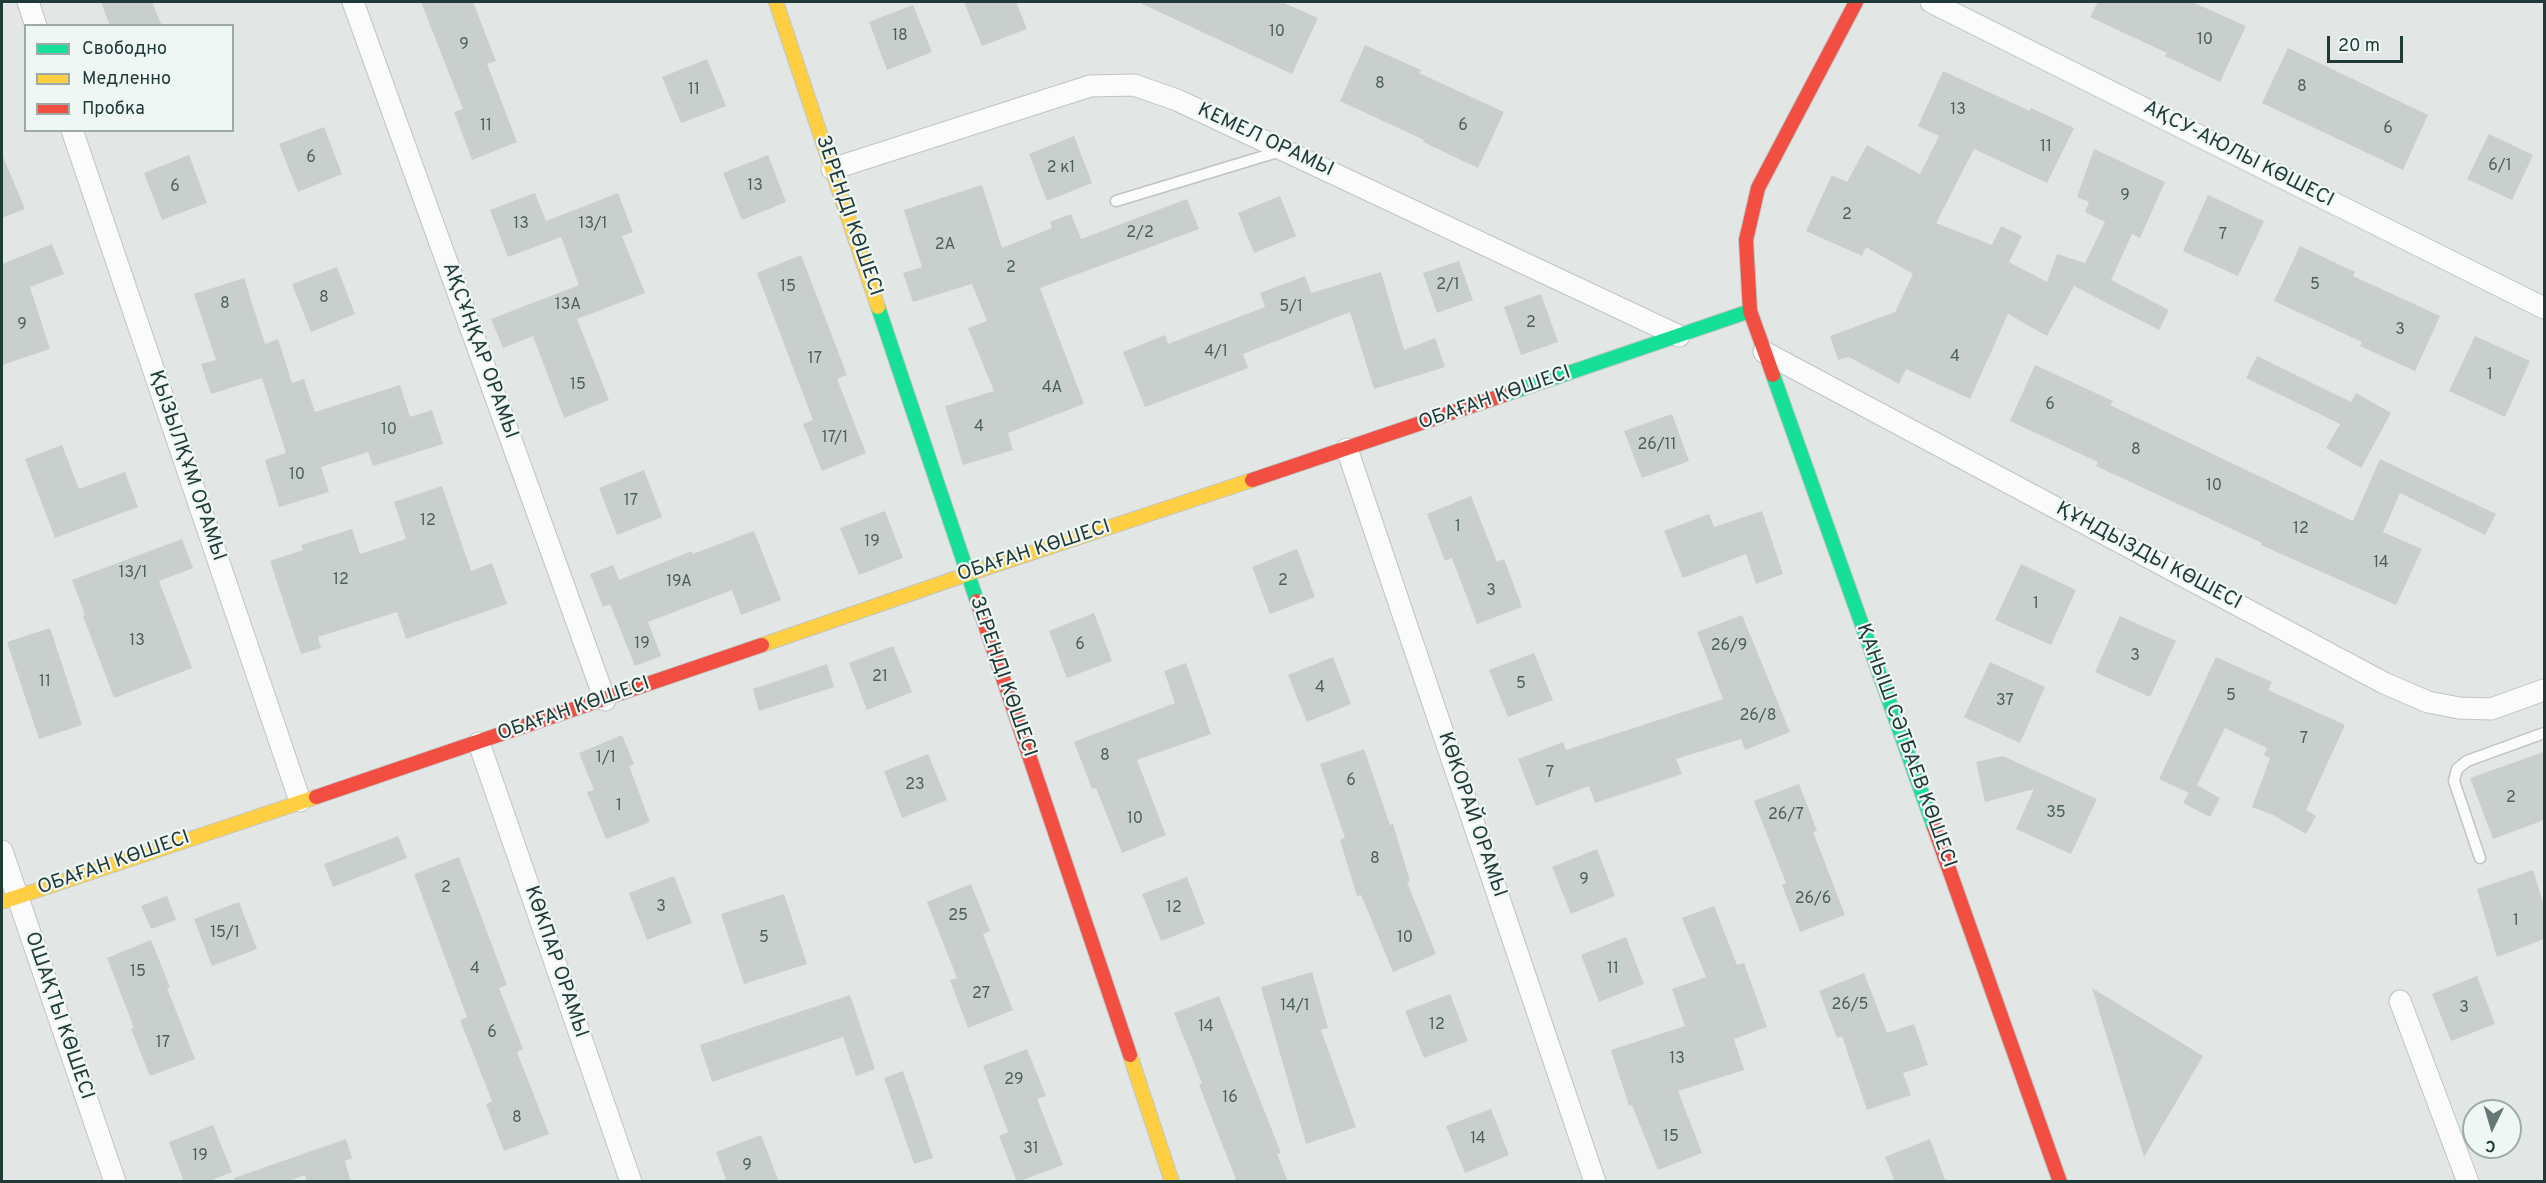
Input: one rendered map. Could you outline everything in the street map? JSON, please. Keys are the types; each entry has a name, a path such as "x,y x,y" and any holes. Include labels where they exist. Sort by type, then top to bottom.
{"street":[{"path":"28,2 35,24"},
{"name":"АҚСҰҢҚАР ОРАМЫ","path":"353,2 605,700"},
{"name":"ЗЕРЕНДІ КӨШЕСІ","path":"776,2 1172,1182"},
{"path":"1750,311 1746,240 1758,188 1856,2"},
{"name":"АҚСУ-АЮЛЫ КӨШЕСІ","path":"1931,2 2544,308"},
{"name":"КЕМЕЛ ОРАМЫ","path":"832,169 1090,86 1134,85 1177,100 1679,336"},
{"name":"ҚЫЗЫЛҚҰМ ОРАМЫ","path":"73,132 300,801"},
{"name":"ОБАҒАН КӨШЕСІ","path":"9,899 479,743 968,574 1347,449 1750,311"},
{"name":"ҚАНЫШ СӘТБАЕВ КӨШЕСІ","path":"1750,311 2060,1182"},
{"name":"ҚҰНДЫЗДЫ КӨШЕСІ","path":"1764,352 2384,683 2428,702 2459,708 2491,709 2544,690"},
{"name":"КӨКОРАЙ ОРАМЫ","path":"1347,449 1595,1182"},
{"name":"КӨКПАР ОРАМЫ","path":"479,743 632,1182"},
{"name":"ОШАҚТЫ КӨШЕСІ","path":"2,851 9,899 115,1182"},
{"path":"2400,1001 2468,1182"}],"lane":[{"path":"1116,201 1284,150"},
{"path":"2480,858 2454,781 2457,769 2467,761 2544,733"}],"building":[{"path":"101,2 152,2 161,24 109,24"},
{"path":"421,2 473,2 496,61 487,64 517,142 472,160 454,112 463,109"},
{"path":"964,2 1016,2 1027,29 982,46"},
{"path":"1138,2 1282,2 1318,18 1292,74"},
{"path":"2098,2 2192,2 2246,26 2220,82 2165,56 2167,53 2090,17"},
{"path":"913,5 932,52 887,70 869,22"},
{"path":"1365,45 1504,112 1478,168 1340,101"},
{"path":"2288,48 2428,115 2403,170 2262,103"},
{"path":"707,59 726,106 681,123 662,77"},
{"path":"1943,71 2030,111 2031,108 2074,128 2047,183 1974,149 1936,223 1992,245 2001,226 2022,236 2009,262 2047,282 2057,254 2085,263 2105,222 2085,212 2089,202 2077,197 2094,149 2165,182 2140,238 2132,234 2111,280 2169,310 2159,330 2074,286 2047,336 2008,314 1970,399 1906,369 1899,384 1849,357 1838,360 1830,336 1895,312 1913,274 1866,247 1862,256 1806,231 1832,175 1847,182 1867,145 1920,174 1939,136 1918,126"},
{"path":"324,127 342,174 298,192 279,144"},
{"path":"2489,134 2533,155 2512,200 2467,179"},
{"path":"1074,136 1092,183 1047,201 1029,154"},
{"path":"2,154 25,209 2,218"},
{"path":"189,155 207,203 162,220 144,173"},
{"path":"768,155 786,202 742,220 723,173"},
{"path":"982,185 1002,248 1052,228 1050,222 1071,214 1081,239 1187,199 1199,229 1040,288 1084,404 1008,433 1013,450 963,465 945,406 994,391 968,328 987,321 972,284 913,302 903,273 922,267 904,210"},
{"path":"535,193 546,221 618,193 633,232 622,236 645,293 577,319 609,400 564,418 533,336 503,348 491,319 579,285 561,237 508,257 490,210"},
{"path":"2208,195 2264,221 2238,276 2183,251"},
{"path":"1280,196 1296,236 1254,253 1238,213"},
{"path":"52,244 64,274 30,287 50,349 2,365 2,264"},
{"path":"2300,246 2355,272 2353,276 2440,316 2415,371 2360,346 2362,342 2274,301"},
{"path":"801,255 847,375 837,379 866,453 822,471 803,424 813,420 757,273"},
{"path":"1459,261 1473,300 1437,313 1423,273"},
{"path":"337,267 355,314 311,332 292,284"},
{"path":"1381,272 1404,350 1435,338 1445,367 1374,389 1350,312 1243,354 1248,368 1145,407 1123,352 1165,335 1168,344 1265,307 1260,293 1305,276 1311,293"},
{"path":"244,278 265,344 278,339 292,383 304,379 315,412 400,385 410,417 432,410 443,444 373,466 368,452 321,467 329,492 279,507 265,460 286,453 262,378 211,394 201,364 216,360 194,294"},
{"path":"1541,294 1558,342 1521,355 1504,307"},
{"path":"2475,336 2530,361 2505,417 2449,391"},
{"path":"2257,356 2351,402 2356,393 2391,413 2361,468 2326,448 2340,424 2246,378"},
{"path":"2035,365 2113,401 2110,405 2353,521 2380,459 2496,514 2485,535 2400,493 2383,532 2422,549 2396,605 2261,545 2262,543 2096,466 2098,462 2010,421"},
{"path":"1672,414 1689,461 1642,478 1624,431"},
{"path":"62,445 79,489 125,472 138,507 55,538 25,459"},
{"path":"644,470 662,517 617,535 599,488"},
{"path":"442,486 471,571 492,563 507,604 406,639 397,612 318,637 321,648 301,654 270,561 303,550 301,545 352,529 360,554 406,539 394,502"},
{"path":"1471,496 1497,562 1504,559 1522,607 1477,624 1452,558 1445,561 1427,514"},
{"path":"885,511 903,558 859,575 840,528"},
{"path":"1762,511 1783,574 1756,584 1746,554 1683,578 1664,531 1709,514 1714,527"},
{"path":"754,531 781,600 741,615 732,590 648,622 661,656 635,666 610,604 603,607 590,574 613,565 619,580 692,551 693,554"},
{"path":"182,539 193,568 159,581 192,668 114,698 72,580"},
{"path":"1297,549 1315,597 1270,614 1252,567"},
{"path":"2021,564 2076,590 2051,645 1995,620"},
{"path":"1094,613 1112,661 1067,678 1049,631"},
{"path":"1742,615 1790,732 1745,750 1741,739 1676,759 1682,774 1595,803 1589,786 1536,806 1518,759 1563,742 1566,750 1723,699 1697,632"},
{"path":"2120,616 2176,641 2150,697 2095,672"},
{"path":"50,628 82,725 39,739 7,642"},
{"path":"893,646 912,692 867,710 849,663"},
{"path":"1534,653 1553,700 1508,717 1489,670"},
{"path":"1333,657 1351,704 1307,722 1288,675"},
{"path":"2216,657 2272,682 2268,690 2345,725 2306,810 2316,816 2306,834 2273,815 2252,807 2270,758 2264,755 2267,748 2225,728 2197,785 2220,798 2210,817 2183,803 2189,793 2159,779"},
{"path":"1990,662 2045,687 2020,743 1964,717"},
{"path":"1186,663 1211,734 1137,760 1166,835 1122,853 1096,788 1092,789 1074,742 1175,703 1164,671"},
{"path":"827,664 834,687 759,711 753,689"},
{"path":"622,735 634,764 629,766 650,822 606,839 587,792 594,790 579,753"},
{"path":"1364,749 1390,825 1393,824 1410,881 1407,882 1436,954 1393,972 1361,895 1357,896 1340,840 1345,838 1320,764"},
{"path":"2544,752 2544,820 2493,839 2470,778"},
{"path":"928,754 947,800 902,818 884,771"},
{"path":"2003,756 2097,799 2071,854 2016,829 2034,789 1985,802 1976,762"},
{"path":"1799,784 1817,831 1813,832 1845,915 1800,932 1782,885 1786,883 1754,801"},
{"path":"398,836 407,858 333,887 324,864"},
{"path":"1597,849 1615,896 1571,914 1552,867"},
{"path":"459,857 507,985 499,988 523,1049 517,1052 549,1134 504,1151 486,1104 492,1101 460,1020 467,1017 414,874"},
{"path":"2533,870 2544,906 2544,939 2497,957 2477,889"},
{"path":"674,876 692,923 647,940 629,893"},
{"path":"1187,877 1205,924 1161,941 1142,894"},
{"path":"971,884 990,931 983,934 1013,1010 968,1028 950,980 957,978 927,902"},
{"path":"784,894 807,964 744,984 721,914"},
{"path":"167,896 176,920 151,929 141,906"},
{"path":"239,902 257,949 212,966 194,919"},
{"path":"1714,906 1737,965 1744,963 1767,1027 1734,1039 1744,1070 1678,1091 1702,1153 1658,1170 1632,1105 1629,1106 1611,1050 1685,1026 1672,989 1706,977 1682,918"},
{"path":"1626,937 1644,984 1599,1002 1581,955"},
{"path":"151,940 195,1059 150,1076 107,958"},
{"path":"1312,972 1328,1028 1321,1030 1356,1127 1306,1144 1261,987"},
{"path":"1864,973 1887,1033 1914,1024 1928,1065 1903,1073 1911,1095 1867,1110 1842,1036 1837,1038 1819,991"},
{"path":"2477,976 2495,1024 2451,1041 2432,994"},
{"path":"2092,988 2203,1056 2144,1157"},
{"path":"1450,994 1468,1041 1424,1058 1405,1011"},
{"path":"850,995 875,1069 856,1076 843,1037 712,1082 700,1045"},
{"path":"1219,996 1281,1153 1277,1154 1288,1182 1237,1182 1199,1085 1202,1083 1174,1013"},
{"path":"1027,1049 1046,1096 1037,1099 1063,1165 1017,1182 999,1136 1008,1132 983,1066"},
{"path":"903,1071 933,1158 914,1164 884,1078"},
{"path":"1491,1109 1509,1155 1465,1173 1446,1126"},
{"path":"213,1125 232,1172 207,1182 184,1182 169,1142"},
{"path":"761,1135 779,1182 727,1182 716,1152"},
{"path":"346,1139 352,1158 345,1161 351,1182 307,1182 305,1175 286,1182 234,1182 234,1178"},
{"path":"1930,1139 1946,1182 1895,1182 1885,1157"}],"traffic: fast":[{"path":"878,307 977,601"},
{"path":"1504,395 1750,311"},
{"path":"1773,375 1934,827"}],"traffic: slow":[{"path":"776,2 878,307"},
{"path":"762,645 1252,480"},
{"path":"2,902 316,797"},
{"path":"1130,1055 1172,1182"}],"traffic: jam":[{"path":"1773,375 1750,311 1746,240 1758,188 1856,2"},
{"path":"1252,480 1504,395"},
{"path":"977,601 1130,1055"},
{"path":"316,797 762,645"},
{"path":"1934,827 2060,1182"}]}
